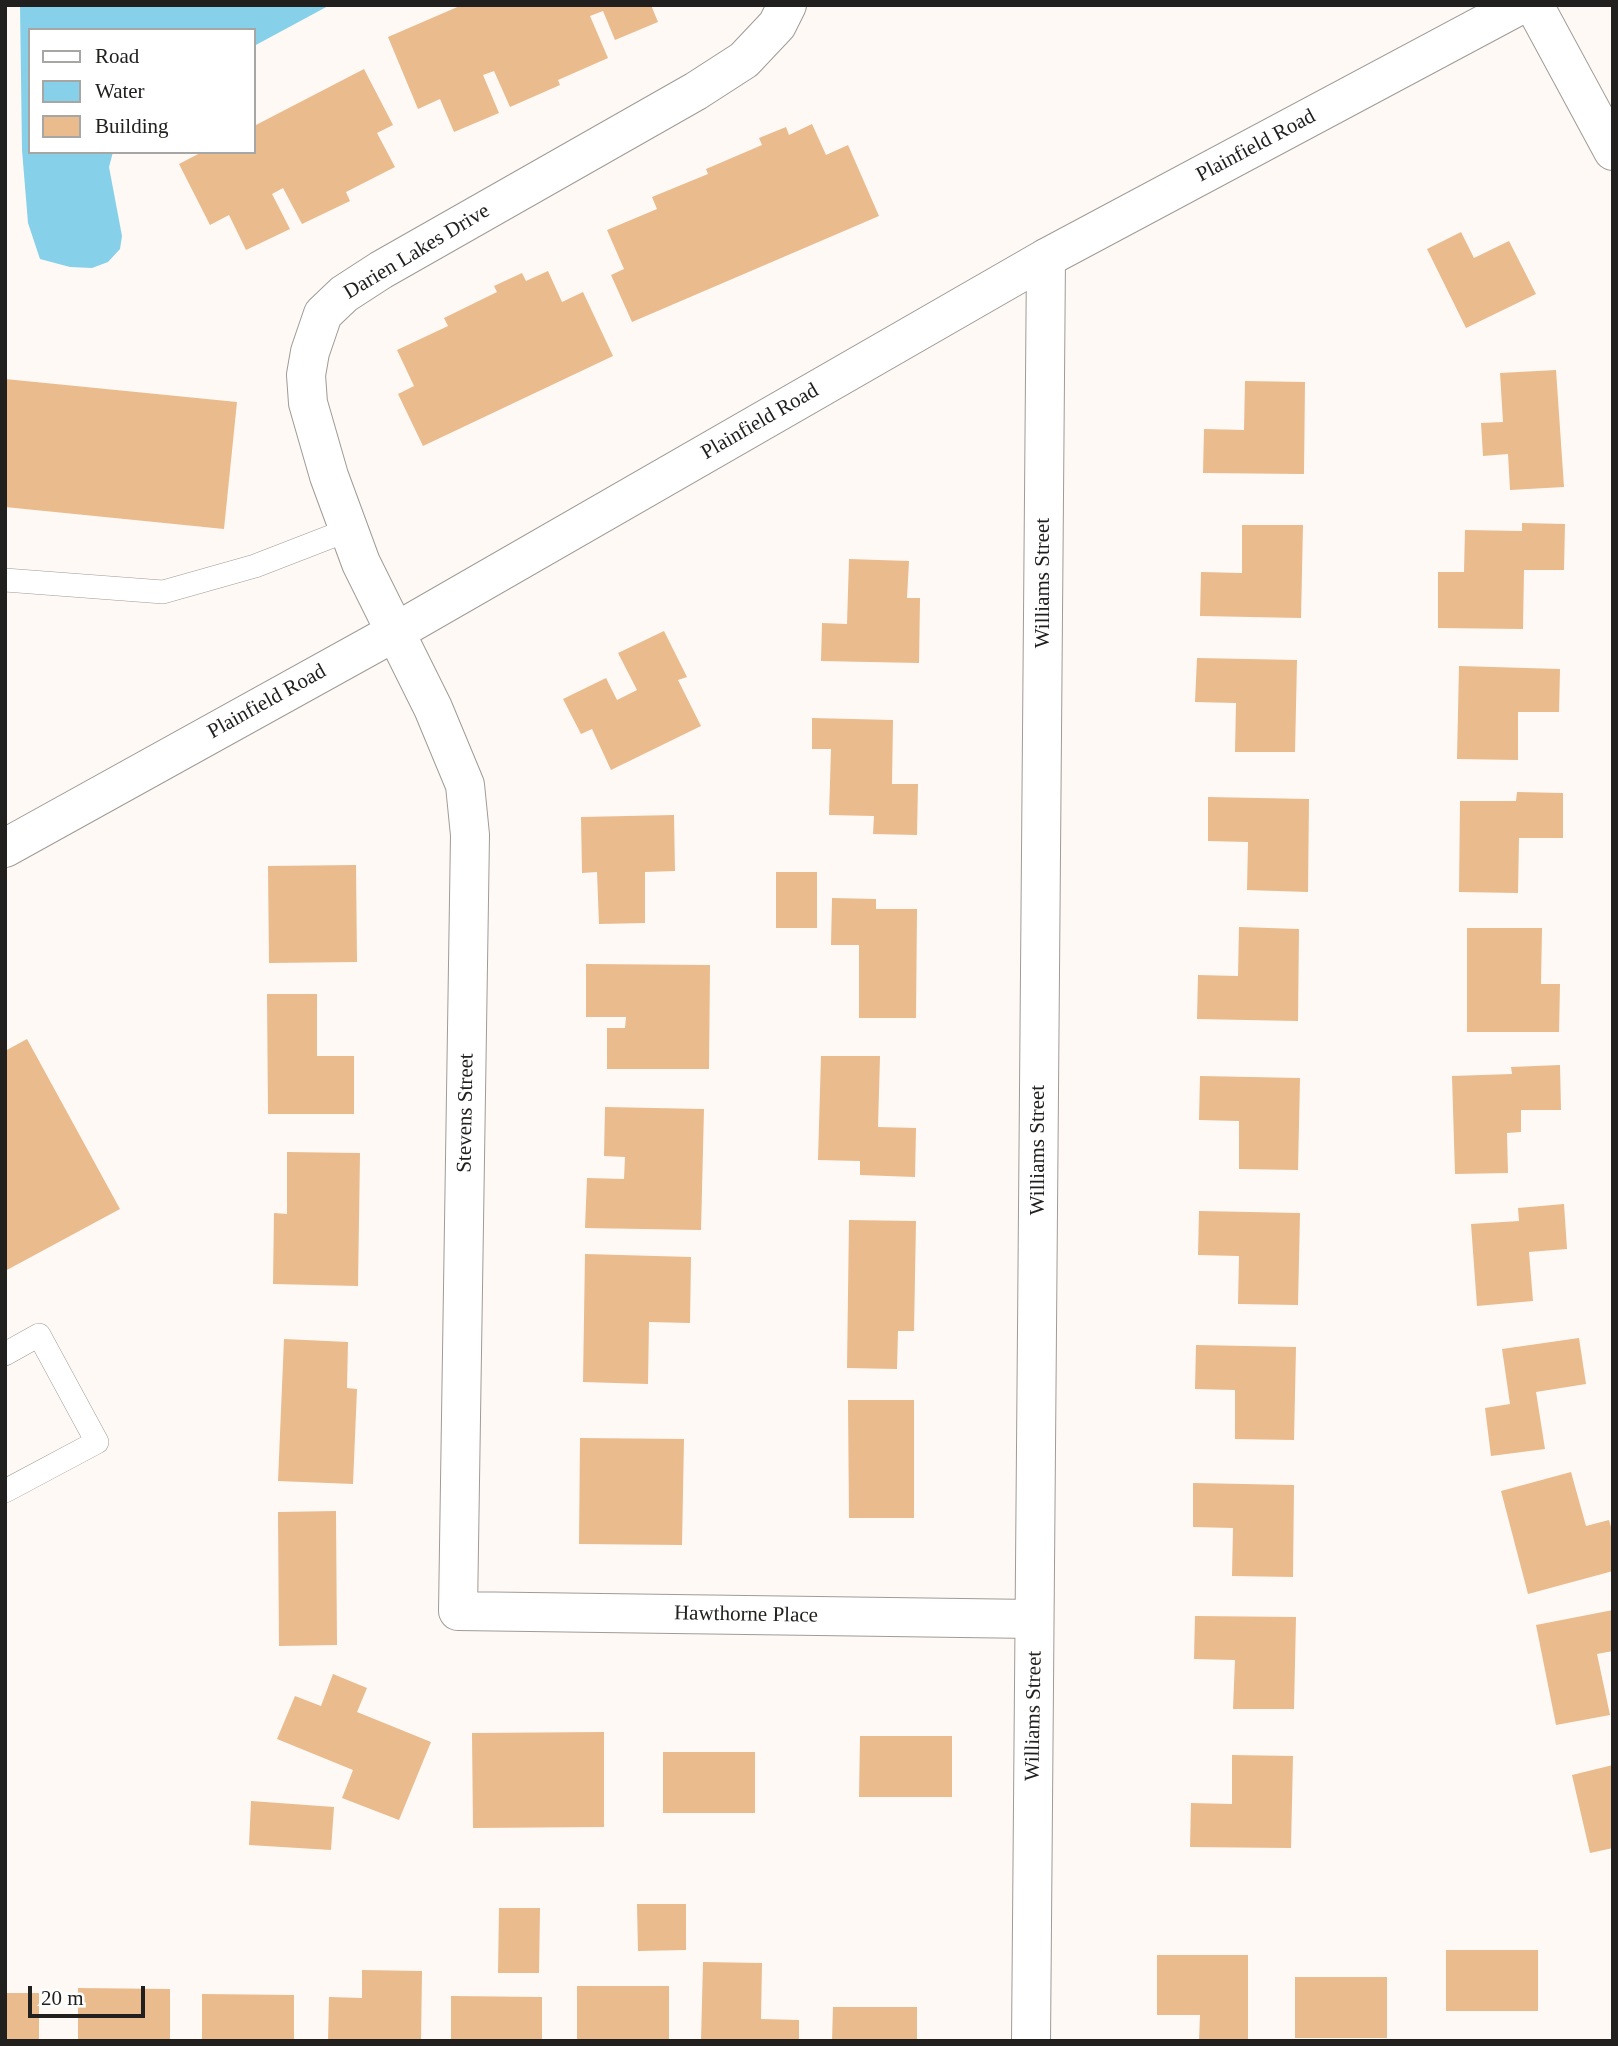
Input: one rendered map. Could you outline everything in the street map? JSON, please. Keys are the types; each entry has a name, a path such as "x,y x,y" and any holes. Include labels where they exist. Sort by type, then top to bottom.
{"street":[{"name":"Darien Lakes Drive","path":"397,631 361,563 348,530 308,404 306,375 323,314 344,294 381,270 696,91 734,66 777,26 787,5"},
{"name":"Plainfield Road","path":"5,848 397,631 1046,258 1520,5"},
{"path":"1534,5 1613,151"},
{"name":"Williams Street","path":"1031,2041 1046,258"},
{"name":"Stevens Street","path":"397,631 441,724 465,785 470,835 458,1611"},
{"name":"Hawthorne Place","path":"458,1611 1034,1619"}],"lane":[{"path":"5,580 163,592 255,566 348,530"},
{"path":"5,1354 39,1335 97,1442 5,1491"}],"water":[{"path":"20,5 330,5 256,45 256,28 28,28 28,154 112,154 109,167 122,236 120,249 108,262 92,268 70,267 40,259 28,223 22,150"}],"building":[{"path":"462,5 651,5 658,22 615,40 603,11 590,16 608,58 558,80 560,85 510,107 494,71 483,75 499,113 454,132 440,99 418,109 388,37"},
{"path":"364,69 393,125 377,133 395,167 346,192 350,201 302,224 283,188 272,194 290,229 246,250 229,215 210,225 179,164 198,154 256,154 256,125"},
{"path":"812,124 826,155 848,145 879,216 632,322 611,275 624,269 607,230 657,209 652,197 708,174 706,169 762,145 759,138 786,127 789,135"},
{"path":"1461,232 1474,258 1509,241 1536,294 1466,328 1427,249"},
{"path":"548,271 562,302 583,292 613,356 423,446 398,394 414,386 397,350 448,326 444,318 497,292 494,286 522,273 526,281"},
{"path":"1556,370 1564,487 1510,490 1508,454 1483,456 1481,423 1503,422 1500,373"},
{"path":"5,379 237,402 224,529 5,507"},
{"path":"1245,381 1305,382 1304,474 1203,473 1204,429 1244,430"},
{"path":"1522,523 1565,524 1564,570 1524,570 1523,629 1438,628 1438,572 1464,572 1465,530 1522,531"},
{"path":"1242,525 1303,525 1301,618 1200,616 1201,572 1242,573"},
{"path":"849,559 909,561 907,598 920,598 919,663 821,661 822,623 847,624"},
{"path":"664,631 687,677 678,680 701,726 611,770 592,729 581,734 563,699 606,678 617,700 637,690 618,653"},
{"path":"1197,658 1297,660 1295,752 1235,752 1236,703 1195,702"},
{"path":"1459,666 1560,669 1559,712 1518,712 1518,760 1457,759"},
{"path":"812,718 893,720 892,784 918,784 917,835 873,834 874,816 829,815 831,749 812,749"},
{"path":"1517,792 1563,793 1563,838 1519,838 1518,893 1459,892 1460,801 1516,801"},
{"path":"1208,797 1309,799 1308,892 1247,890 1248,842 1208,841"},
{"path":"674,815 675,871 645,872 645,923 599,924 597,872 582,873 581,817"},
{"path":"356,865 357,962 269,963 268,866"},
{"path":"776,872 817,872 817,928 776,928"},
{"path":"832,898 876,899 876,909 917,909 916,1018 859,1018 859,945 831,945"},
{"path":"1239,927 1299,929 1298,1021 1197,1019 1198,975 1238,976"},
{"path":"1467,928 1542,928 1541,984 1560,984 1559,1032 1467,1032"},
{"path":"586,964 710,965 709,1069 607,1069 607,1028 625,1028 626,1017 586,1017"},
{"path":"267,994 317,994 317,1056 354,1056 354,1114 268,1114"},
{"path":"27,1039 120,1209 5,1271 5,1051"},
{"path":"821,1056 880,1056 878,1127 916,1128 915,1177 860,1175 860,1161 818,1160"},
{"path":"1560,1065 1561,1110 1521,1110 1521,1132 1507,1133 1508,1173 1455,1174 1452,1076 1512,1074 1511,1067"},
{"path":"1200,1076 1300,1078 1298,1170 1239,1169 1239,1121 1199,1120"},
{"path":"605,1107 704,1109 701,1230 585,1228 587,1178 624,1179 625,1157 604,1156"},
{"path":"287,1152 360,1153 358,1286 273,1284 274,1213 287,1214"},
{"path":"1564,1204 1567,1249 1529,1252 1533,1301 1477,1306 1471,1224 1519,1221 1518,1208"},
{"path":"1199,1211 1300,1213 1298,1305 1238,1304 1239,1256 1198,1255"},
{"path":"849,1220 916,1221 914,1331 898,1331 897,1369 847,1368"},
{"path":"585,1254 691,1257 690,1323 649,1322 648,1384 583,1382"},
{"path":"1579,1338 1586,1384 1536,1392 1545,1449 1491,1456 1485,1408 1510,1404 1502,1349"},
{"path":"284,1339 348,1342 347,1388 357,1389 353,1484 278,1481"},
{"path":"1196,1345 1296,1347 1294,1440 1235,1439 1235,1390 1195,1389"},
{"path":"848,1400 914,1400 914,1518 849,1518"},
{"path":"580,1438 684,1439 682,1545 579,1544"},
{"path":"1571,1472 1586,1526 1609,1520 1613,1534 1613,1571 1528,1594 1501,1491"},
{"path":"1193,1483 1294,1485 1293,1577 1232,1576 1233,1528 1193,1527"},
{"path":"336,1511 337,1645 279,1646 278,1512"},
{"path":"1613,1610 1613,1651 1597,1654 1610,1715 1556,1725 1536,1625"},
{"path":"1195,1616 1296,1617 1294,1709 1233,1709 1235,1660 1194,1659"},
{"path":"333,1674 367,1688 357,1712 431,1742 399,1820 342,1798 353,1770 277,1739 295,1696 321,1706"},
{"path":"604,1732 604,1827 473,1828 472,1733"},
{"path":"860,1736 952,1736 952,1797 859,1797"},
{"path":"663,1752 755,1752 755,1813 663,1813"},
{"path":"1232,1755 1293,1756 1291,1848 1190,1847 1191,1803 1232,1804"},
{"path":"1613,1765 1613,1848 1590,1853 1572,1775"},
{"path":"251,1801 334,1807 331,1850 249,1845"},
{"path":"637,1904 686,1904 686,1950 638,1951"},
{"path":"499,1908 540,1908 539,1973 498,1973"},
{"path":"1446,1950 1538,1950 1538,2011 1446,2011"},
{"path":"1157,1955 1248,1955 1248,2041 1199,2041 1200,2015 1157,2015"},
{"path":"703,1962 762,1963 761,2019 799,2020 799,2041 701,2041"},
{"path":"362,1970 422,1971 421,2041 328,2041 329,1997 362,1998"},
{"path":"1295,1977 1387,1977 1387,2038 1295,2038"},
{"path":"577,1986 669,1986 669,2041 577,2041"},
{"path":"78,1988 170,1989 170,2041 78,2041"},
{"path":"5,1993 39,1993 39,2041 5,2041"},
{"path":"202,1994 294,1995 294,2041 202,2041"},
{"path":"451,1996 542,1997 542,2041 451,2041"},
{"path":"833,2007 917,2007 917,2041 832,2041"}]}
